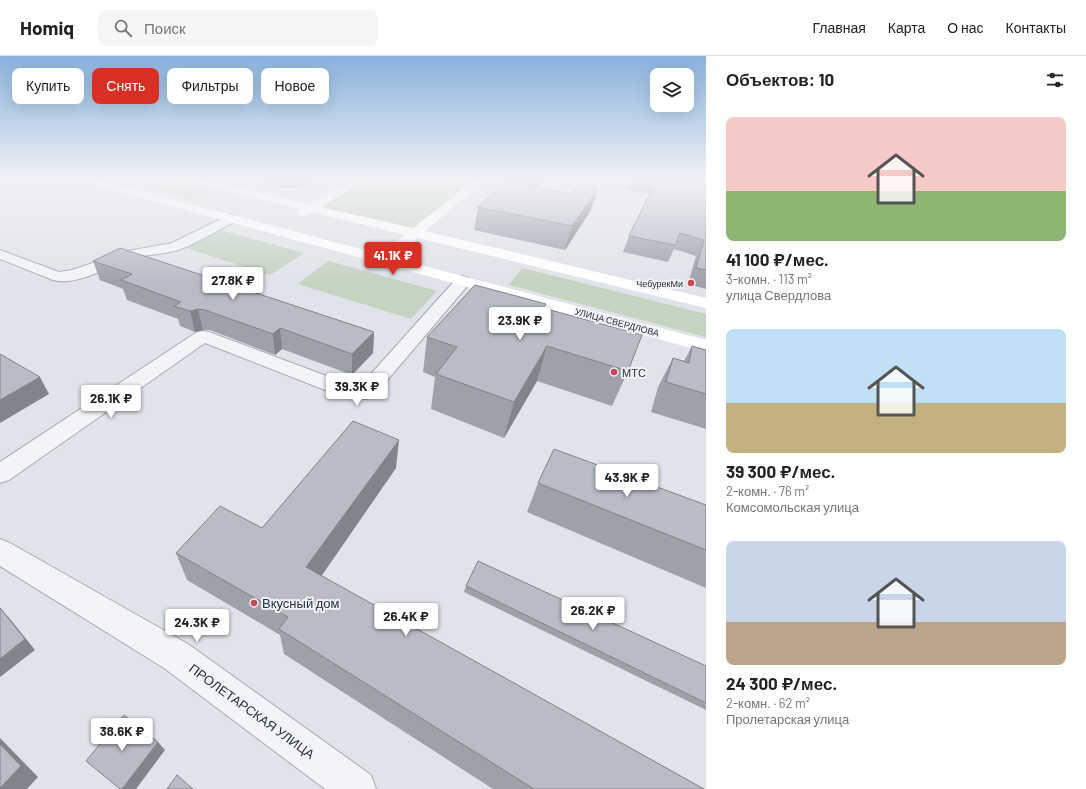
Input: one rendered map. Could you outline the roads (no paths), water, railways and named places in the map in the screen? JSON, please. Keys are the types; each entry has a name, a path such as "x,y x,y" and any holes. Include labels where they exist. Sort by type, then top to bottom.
{"main road":[{"name":"УЛИЦА СВЕРДЛОВА","path":"217,214 231,218 283,224 383,259 706,346"},
{"path":"283,224 300,214"},
{"path":"336,214 706,304"},
{"path":"383,259 438,214"}],"street":[{"path":"0,254 58,276 86,272 133,254 176,246 231,218"},
{"path":"0,474 203,336 345,390 366,392 463,281"},
{"name":"ПРОЛЕТАРСКАЯ УЛИЦА","path":"0,551 176,656 357,789"}],"place":[{"name":"ЧебурекМи","path":"691,283"},
{"name":"МТС","path":"614,372"},
{"name":"Вкусный дом","path":"254,603"}]}
